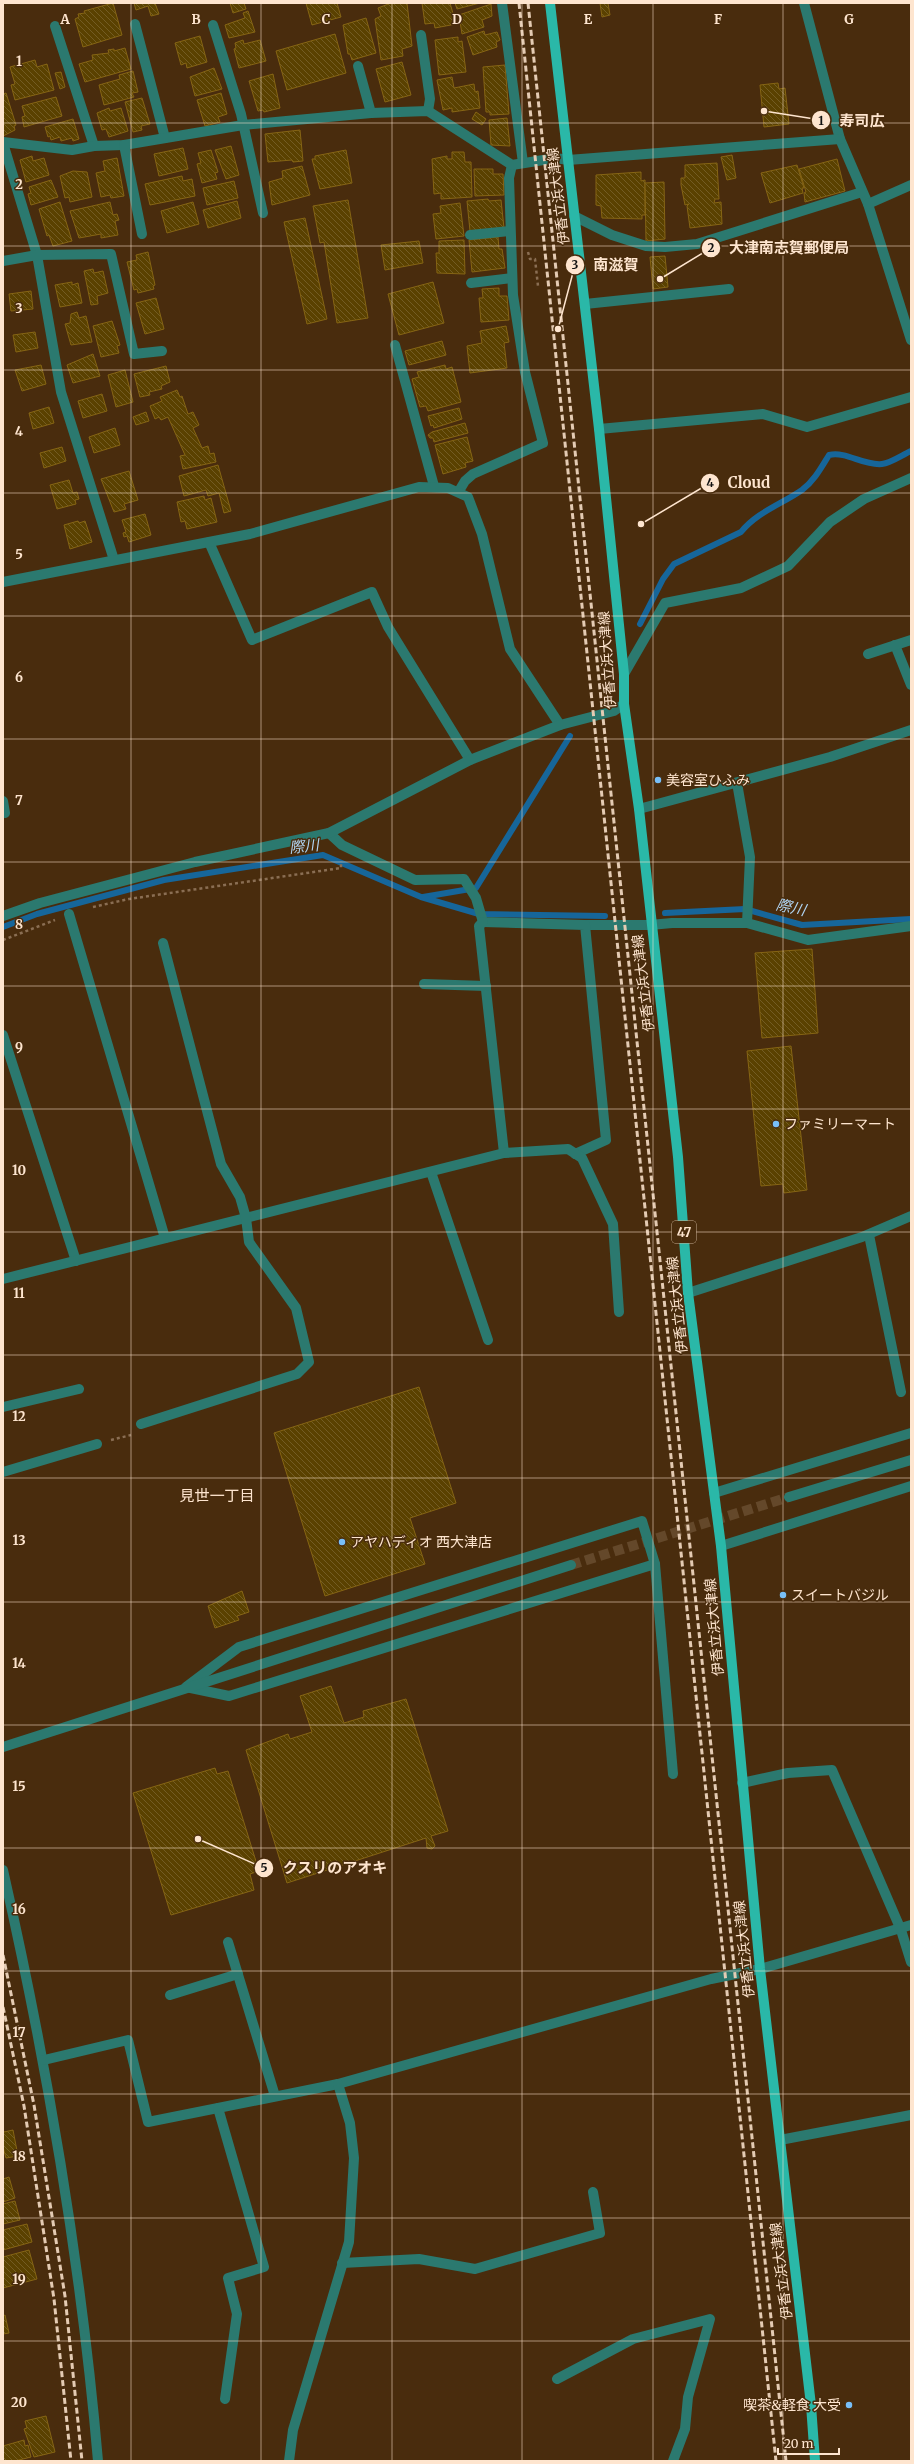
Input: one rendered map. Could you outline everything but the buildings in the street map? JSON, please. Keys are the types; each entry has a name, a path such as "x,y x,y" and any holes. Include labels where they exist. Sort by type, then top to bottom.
{"main road":[{"name":"伊香立浜大津線","path":"550,3 599,429 624,674 624,704 639,809 650,925 678,1157 688,1293 721,1546 760,1969 811,2404 815,2461"}],"street":[{"path":"502,3 522,163"},
{"path":"804,3 840,139 868,204 911,340"},
{"path":"135,24 165,138"},
{"path":"213,25 243,125 263,213"},
{"path":"55,26 94,146"},
{"path":"422,35 430,99 428,111"},
{"path":"358,66 371,113"},
{"path":"114,560 61,392 37,255 3,143 66,150 94,146 124,145 243,125 371,113 428,111 512,165 556,158 568,160 840,139"},
{"path":"124,145 142,234"},
{"path":"459,491 465,481 473,474 542,443 525,372 512,278 509,178 512,165"},
{"path":"868,204 911,185"},
{"path":"574,216 612,235 646,246 666,247 697,244 862,192"},
{"path":"470,235 510,231"},
{"path":"3,261 37,255 111,254 134,354 162,351"},
{"path":"471,283 512,278"},
{"path":"585,304 729,289"},
{"path":"395,345 434,486"},
{"path":"599,429 763,414 807,427 911,397"},
{"path":"624,674 665,603 741,588 788,566 830,522 864,499 911,478"},
{"path":"3,582 250,534 402,490 434,486 459,491 468,497 482,534 510,649 560,725"},
{"path":"209,542 252,640 372,592 388,627 470,760"},
{"path":"868,654 911,640"},
{"path":"895,645 911,685"},
{"path":"3,916 40,903 195,862 329,833 470,760 560,725 614,711 624,704"},
{"path":"639,809 830,758 911,730"},
{"path":"737,782 750,857 747,922"},
{"path":"3,800 5,813"},
{"path":"329,833 342,845 415,880 464,880 476,899 483,922"},
{"path":"69,914 165,1238"},
{"path":"504,1153 479,926 483,922 650,925 672,922 747,922 808,940 911,926"},
{"path":"575,1154 606,1140 585,925"},
{"path":"141,1424 297,1374 309,1362 296,1308 249,1242 246,1218 240,1197 221,1164 163,943"},
{"path":"424,984 486,986"},
{"path":"3,1035 76,1261"},
{"path":"3,1279 504,1153 568,1149 582,1158 612,1224 619,1312"},
{"path":"432,1172 488,1340"},
{"path":"688,1293 868,1235 911,1216"},
{"path":"868,1235 901,1392"},
{"path":"3,1407 79,1389"},
{"path":"714,1493 911,1433"},
{"path":"3,1472 97,1444"},
{"path":"789,1497 911,1460"},
{"path":"721,1546 911,1486"},
{"path":"186,1687 239,1646 642,1522 655,1564 673,1774"},
{"path":"186,1687 229,1696 655,1564"},
{"path":"3,1747 186,1687 571,1565"},
{"path":"742,1783 788,1773 832,1770 901,1930 911,1962"},
{"path":"3,1870 44,2060 92,2383 98,2461"},
{"path":"44,2060 128,2040 148,2122 338,2084 711,1979 760,1969 901,1930 911,1925"},
{"path":"228,1942 275,2096"},
{"path":"170,1995 238,1974"},
{"path":"289,2461 293,2430 348,2242 354,2158 350,2123 338,2084"},
{"path":"218,2108 264,2267 228,2278 237,2314 225,2399"},
{"path":"780,2140 911,2115"},
{"path":"342,2263 419,2259 475,2268 600,2233 593,2192"},
{"path":"557,2379 633,2339 710,2319 688,2397 685,2429 673,2461"}],"path":[{"path":"511,250 528,252 530,259 535,259 538,286"},
{"path":"3,940 69,914 129,899 341,868"},
{"path":"97,1444 131,1434 141,1424"}],"waterway":[{"path":"640,624 663,579 674,564 741,532 754,519 802,490 814,478 829,455 842,455 868,463 882,464 893,461 911,451"},
{"path":"423,897 476,888 570,736"},
{"name":"際川","path":"3,927 37,914 164,880 323,855 421,897 479,914 605,916"},
{"name":"際川","path":"665,913 745,909 802,925 911,919"}],"tunnel":[{"path":"571,1565 789,1497"}],"railway":[{"path":"519,3 776,2461"},
{"path":"528,3 786,2461"},
{"path":"3,1955 34,2105 65,2296 82,2461"},
{"path":"3,2007 24,2106 54,2299 71,2461"}],"place":[{"name":"寿司広","path":"764,111"},
{"name":"大津南志賀郵便局","path":"660,279"},
{"name":"南滋賀","path":"558,329"},
{"name":"Cloud","path":"641,524"},
{"name":"美容室ひふみ","path":"658,780"},
{"name":"ファミリーマート","path":"776,1124"},
{"name":"アヤハディオ 西大津店","path":"342,1542"},
{"name":"スイートバジル","path":"783,1595"},
{"name":"クスリのアオキ","path":"198,1839"},
{"name":"喫茶&軽食 大受","path":"849,2405"}],"district":[{"name":"見世一丁目","path":"217,1495"}]}
